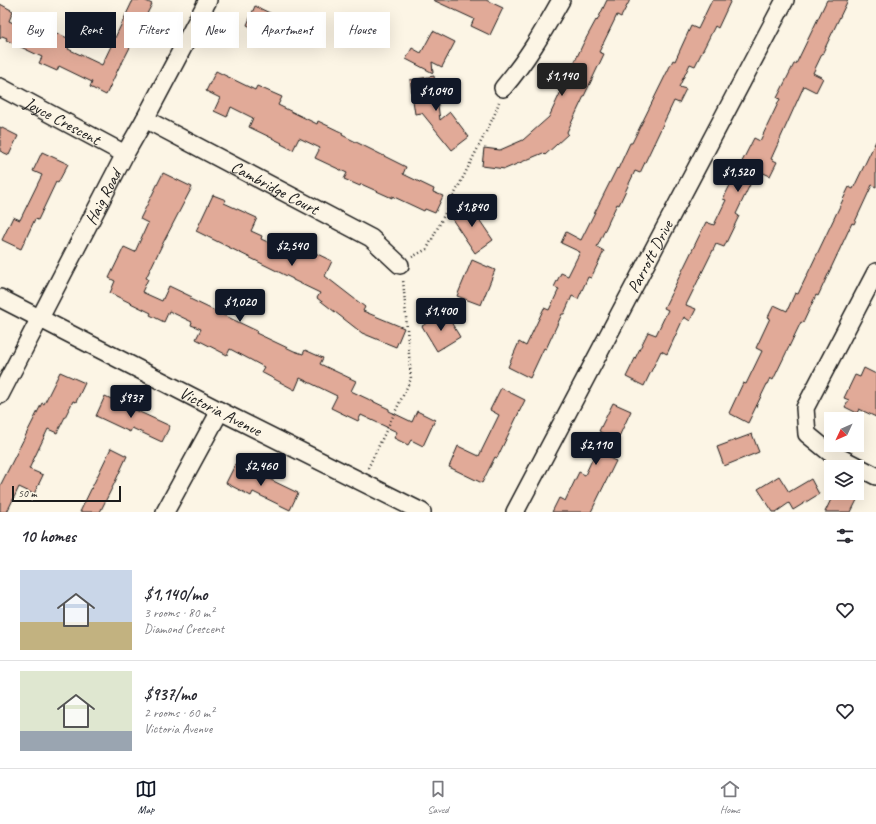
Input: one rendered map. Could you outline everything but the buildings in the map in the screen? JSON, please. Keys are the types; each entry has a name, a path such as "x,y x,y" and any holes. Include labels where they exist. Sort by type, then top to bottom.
{"street":[{"name":"Haig Road","path":"0,395 125,154 208,0"},
{"name":"Parrott Drive","path":"515,512 785,0"},
{"path":"503,88 520,69 527,58 556,2"},
{"name":"Joyce Crescent","path":"0,87 125,154"},
{"name":"Cambridge Court","path":"145,119 371,238 400,265"},
{"path":"876,272 805,408 807,434 829,452 876,476"},
{"name":"Victoria Avenue","path":"0,298 220,411 398,507 422,512"},
{"path":"165,512 220,411"}],"path":[{"path":"371,462 411,379 404,283 400,265 427,249 494,116 503,88"}]}
